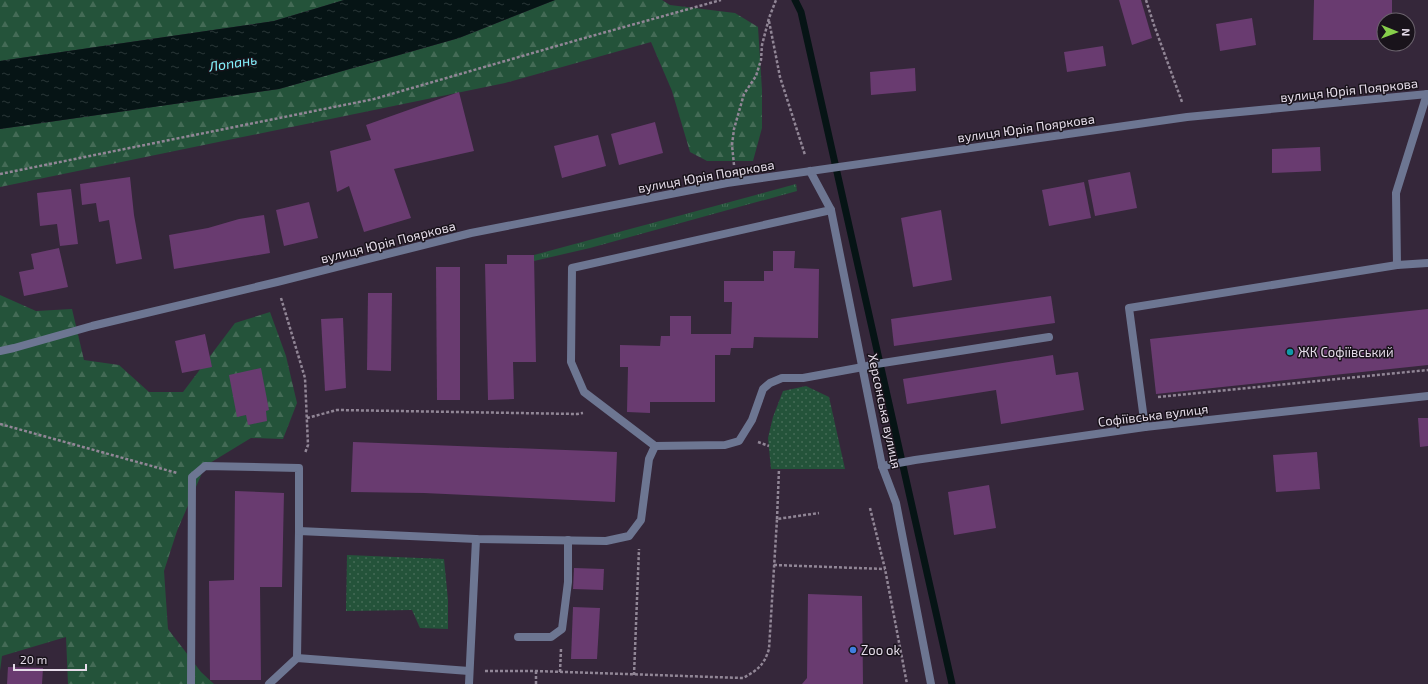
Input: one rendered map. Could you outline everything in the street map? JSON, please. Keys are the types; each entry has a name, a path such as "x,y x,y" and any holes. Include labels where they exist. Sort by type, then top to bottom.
{"street":[{"name":"вулиця Юрія Пояркова","path":"0,351 92,326 277,282 471,233 727,183 1187,117 1428,94"},
{"path":"1397,265 1396,193 1428,94"},
{"name":"Херсонська вулиця","path":"810,171 831,210 866,366 886,465 896,503 931,684"},
{"path":"831,210 572,268 570,362 584,392 655,446 725,446 739,441 752,420 763,389 770,383 782,378 803,378 894,361 1049,337"},
{"path":"1145,427 1129,308 1397,265 1428,263"},
{"name":"Софіївська вулиця","path":"886,465 1145,427 1428,396"},
{"path":"299,531 476,539 606,541 629,536 641,520 649,459 655,446"},
{"path":"191,684 192,477 204,466 299,468 297,658"},
{"path":"469,684 476,539"},
{"path":"518,637 551,637 562,629 568,582 568,540"},
{"path":"268,684 297,658 469,671"}],"path":[{"path":"0,174 374,99 721,0"},
{"path":"727,183 734,171 732,145 734,128 744,94 756,76 761,60 762,45 769,18 776,0"},
{"path":"1146,0 1187,117"},
{"path":"769,18 780,77 810,171"},
{"path":"277,282 305,378 308,445 299,468"},
{"path":"1142,399 1428,370"},
{"path":"307,418 337,410 577,414 604,408"},
{"path":"0,424 192,477"},
{"path":"469,671 743,678 756,671 766,660 769,649 779,469"},
{"path":"870,508 885,569 907,684"},
{"path":"777,519 819,513"},
{"path":"634,675 641,520"},
{"path":"774,565 885,569"},
{"path":"536,672 536,684"}],"green space":[{"path":"0,0 344,0 274,21 0,61"},
{"path":"555,0 662,0 670,5 735,13 758,27 762,90 762,128 753,161 707,161 690,152 672,91 651,42 505,83 0,187 0,129 279,89 459,38"},
{"path":"796,184 797,191 590,248 534,261 534,255"},
{"path":"0,295 36,311 72,309 84,360 119,365 149,392 183,392 235,323 270,312 286,356 297,403 283,439 251,438 205,466 177,531 164,571 168,629 201,672 214,684 68,684 66,637 2,656 0,671"},
{"path":"806,386 829,397 845,469 771,469 768,438 773,417 783,391"},
{"path":"347,555 444,559 448,600 448,629 420,628 412,610 346,611"}],"water":[{"name":"Лопань","path":"344,0 555,0 459,38 279,89 0,129 0,61 274,21"}],"building":[{"path":"1119,0 1141,0 1152,38 1132,45"},
{"path":"1314,0 1392,0 1392,12 1376,12 1376,40 1313,40"},
{"path":"1252,18 1256,45 1220,51 1216,24"},
{"path":"1103,46 1106,66 1067,72 1064,52"},
{"path":"915,68 916,91 871,95 870,72"},
{"path":"459,92 474,151 394,169 411,218 364,232 349,186 337,192 330,151 371,140 366,125"},
{"path":"655,122 663,153 619,165 611,134"},
{"path":"598,135 606,166 562,178 554,146"},
{"path":"1320,147 1321,171 1272,173 1272,149"},
{"path":"1130,172 1137,208 1095,216 1088,180"},
{"path":"130,177 134,215 142,259 116,264 109,220 99,222 96,203 82,205 80,184"},
{"path":"1084,182 1091,218 1049,226 1042,190"},
{"path":"71,189 78,244 60,246 57,224 40,226 37,193"},
{"path":"309,202 318,238 284,246 276,210"},
{"path":"941,210 952,280 913,287 901,218"},
{"path":"264,215 270,253 174,269 169,235 208,228 239,219"},
{"path":"59,248 68,287 24,296 19,272 34,269 31,254"},
{"path":"773,251 795,251 794,268 819,269 818,338 754,337 753,348 731,348 730,355 715,355 715,402 650,402 650,413 627,412 628,367 620,367 620,345 660,346 661,336 670,336 670,316 691,316 691,334 731,334 732,302 724,302 724,281 764,281 764,271 773,271"},
{"path":"507,255 534,255 536,362 513,362 514,399 488,400 485,264 507,264"},
{"path":"436,267 460,267 460,400 437,400"},
{"path":"368,293 392,293 391,371 367,370"},
{"path":"1051,296 1055,323 894,346 891,319"},
{"name":"ЖК Софіївський","path":"1428,309 1428,365 1156,394 1150,339"},
{"path":"343,318 346,388 325,391 321,319"},
{"path":"205,334 212,367 182,373 175,341"},
{"path":"1053,355 1056,375 1078,372 1084,410 1001,424 996,390 907,404 903,379"},
{"path":"261,368 269,410 266,411 267,421 248,425 246,415 237,417 229,375"},
{"path":"1418,418 1428,418 1428,446 1420,447"},
{"path":"353,442 617,452 615,502 424,493 351,492"},
{"path":"1317,452 1320,489 1276,492 1273,455"},
{"path":"989,485 996,528 954,535 948,492"},
{"path":"235,491 284,493 282,587 260,587 261,680 210,680 209,581 234,580"},
{"path":"574,568 604,569 603,590 573,589"},
{"path":"808,594 862,596 863,684 802,684 807,678"},
{"path":"573,607 600,608 597,659 571,659"},
{"path":"8,667 43,668 42,684 7,684"}],"waterway":[{"path":"795,0 801,12 952,684"}],"place":[{"name":"ЖК Софіївський","path":"1290,352"},
{"name":"Zoo ok","path":"853,650"}]}
